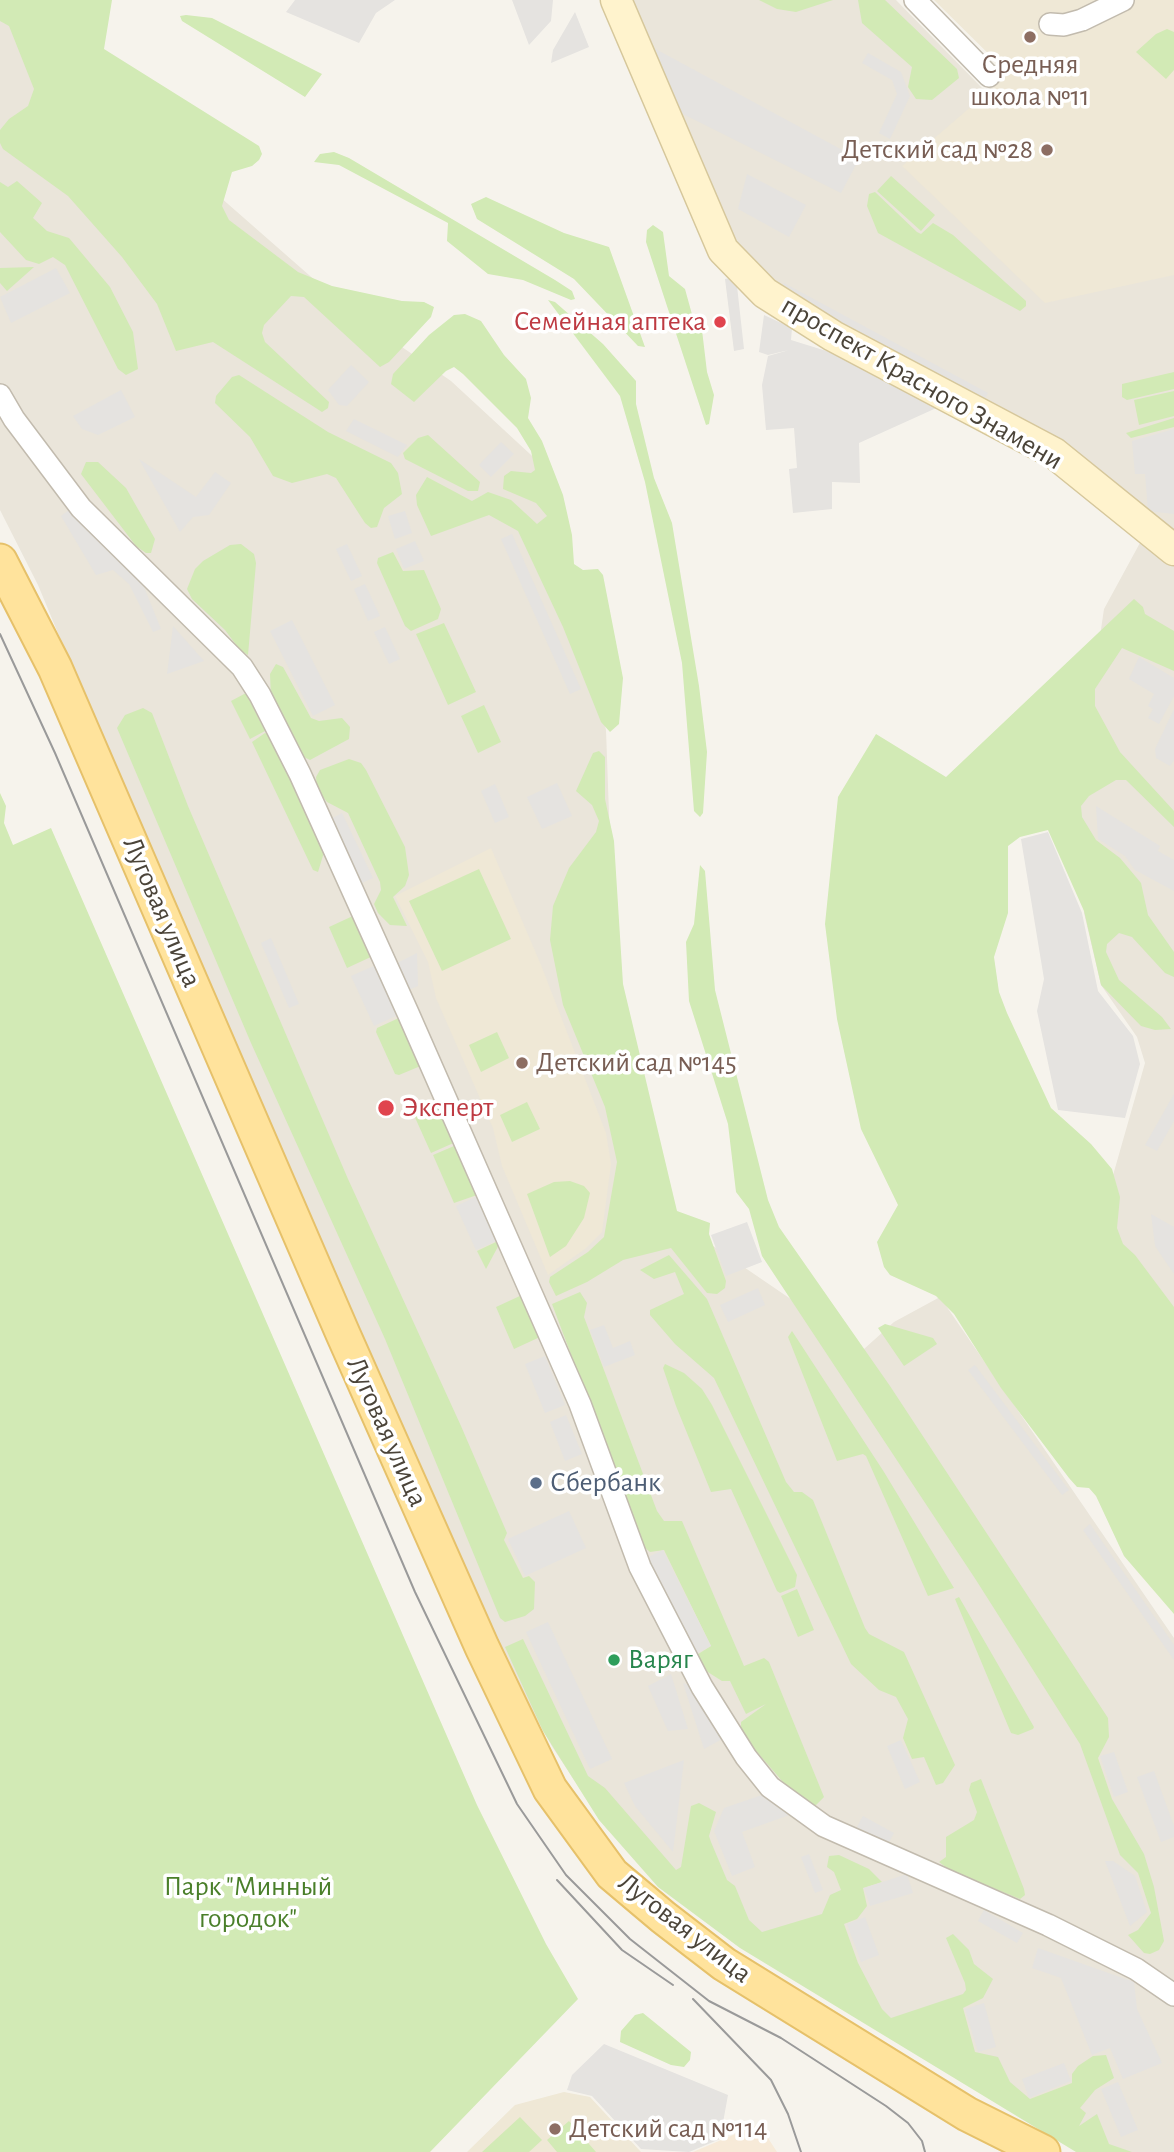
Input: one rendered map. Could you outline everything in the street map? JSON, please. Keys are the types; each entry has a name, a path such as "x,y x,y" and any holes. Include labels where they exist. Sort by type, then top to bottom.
{"main road":[{"name":"проспект Красного Знамени","path":"616,0 723,250 765,293 833,336 1054,453 1174,550"},
{"name":"Луговая улица","path":"0,561 55,668 348,1346 482,1647 550,1789 612,1874 724,1964 990,2127 1043,2152"},
{"name":"Луговая улица","path":"990,2127 1012,2152"}],"street":[{"path":"915,0 989,76"},
{"path":"1050,24 1064,25 1082,20 1123,0"},
{"path":"0,395 14,419 81,508 242,667 260,695 300,774 580,1404 640,1567 702,1687 746,1757 770,1787 824,1826 1048,1925 1136,1969 1174,1995"}],"shaded area":[{"path":"295,0 395,0 376,13 359,43 286,12"},
{"path":"512,0 553,0 551,21 529,45"},
{"path":"619,0 896,0 984,90 1047,34 1140,0 1174,0 1174,544 836,329 727,249"},
{"name":"Детский сад №28","path":"934,0 1174,0 1174,275 1045,303 902,166 1009,74"},
{"path":"0,4 350,311 451,381 543,466 606,730 615,981 672,1218 864,1349 894,1322 940,1297 1174,1638 1174,2152 1078,2152 661,1884 606,1828 553,1748 493,1642 137,823 38,585 0,510"},
{"path":"575,12 589,47 551,63 553,50"},
{"path":"650,46 859,159 841,193 677,111"},
{"path":"868,53 901,72 910,96 890,139 879,133 897,94 892,80 862,63"},
{"path":"747,174 806,205 789,237 738,209"},
{"path":"56,268 70,293 11,323 0,297"},
{"path":"736,277 744,349 734,351 725,279"},
{"path":"784,283 988,393 981,407 777,297"},
{"path":"764,315 792,328 791,340 849,358 943,405 859,443 860,483 832,482 832,509 793,513 789,469 797,468 794,428 766,430 762,385 768,356 789,350 768,355 759,352"},
{"path":"351,365 369,382 347,406 339,405 328,390"},
{"path":"121,390 135,417 98,435 82,429 73,416"},
{"path":"354,419 407,445 398,457 346,431"},
{"path":"1174,429 1174,514 1148,511 1145,474 1135,474 1132,441"},
{"path":"501,442 514,454 491,477 479,465"},
{"path":"139,459 196,497 215,472 231,483 209,515 193,517 180,532"},
{"path":"69,510 144,587 161,629 153,632 129,584 113,570 96,575 61,516"},
{"path":"405,511 412,533 395,539 388,516"},
{"path":"512,534 581,689 570,694 501,539"},
{"path":"415,541 424,561 404,569 396,549"},
{"path":"1141,541 1174,563 1174,1311 1088,1263 1145,1063 1137,1037 1101,985 1084,913 1075,805 1104,609"},
{"path":"347,544 362,576 351,581 336,549"},
{"path":"365,584 380,616 368,621 354,589"},
{"path":"292,620 335,705 313,716 270,631"},
{"path":"173,626 204,661 167,674"},
{"path":"385,627 400,659 389,664 374,632"},
{"path":"1139,657 1174,678 1174,696 1159,724 1148,718 1153,709 1148,706 1154,694 1129,679"},
{"path":"1174,709 1174,760 1170,766 1156,758 1155,749"},
{"path":"557,783 572,816 542,829 527,797"},
{"path":"495,784 509,817 495,823 481,791"},
{"path":"1096,806 1160,846 1158,851 1174,860 1174,891 1135,870 1125,856 1098,839"},
{"path":"342,813 373,878 360,884 329,820"},
{"path":"1048,832 1082,913 1098,991 1133,1036 1140,1064 1125,1118 1058,1110 1037,1011 1044,979 1021,839"},
{"name":"Детский сад №145","path":"491,848 541,965 606,1133 611,1164 602,1232 585,1249 548,1275 502,1166 493,1128 436,998 428,962 395,896"},
{"path":"271,938 299,1004 289,1008 261,943"},
{"path":"417,953 418,986 406,991 393,965"},
{"path":"376,965 398,1015 374,1026 351,976"},
{"path":"1174,1094 1174,1121 1157,1151 1145,1145"},
{"path":"478,1196 498,1240 476,1250 456,1206"},
{"path":"1151,1214 1174,1227 1174,1274 1155,1246"},
{"path":"747,1222 762,1262 726,1276 711,1235"},
{"path":"758,1288 765,1305 728,1322 720,1305"},
{"path":"604,1325 613,1348 630,1341 635,1355 604,1367 590,1330"},
{"path":"545,1356 565,1405 545,1413 525,1364"},
{"path":"975,1365 1069,1490 1062,1495 968,1370"},
{"path":"566,1415 582,1454 565,1461 550,1422"},
{"path":"569,1511 586,1548 525,1576 508,1539"},
{"path":"1090,1524 1174,1645 1174,1660 1083,1530"},
{"path":"663,1550 711,1646 692,1656 644,1559"},
{"path":"548,1622 612,1759 590,1769 526,1632"},
{"path":"671,1674 688,1729 668,1731 648,1686"},
{"path":"683,1683 697,1689 724,1738 704,1749"},
{"path":"901,1740 920,1782 905,1789 887,1746"},
{"path":"1114,1752 1128,1792 1114,1797 1100,1756"},
{"path":"684,1760 673,1852 635,1806 624,1783"},
{"path":"1154,1771 1174,1826 1174,1837 1161,1842 1137,1777"},
{"path":"762,1795 792,1814 742,1832 755,1867 732,1876 714,1831 724,1808"},
{"path":"863,1816 894,1833 888,1844 857,1827"},
{"path":"809,1854 823,1890 815,1893 801,1857"},
{"path":"1105,1861 1113,1861 1135,1876 1147,1912 1130,1926"},
{"path":"907,1874 913,1893 870,1906 864,1888"},
{"path":"984,1910 1023,1933 1017,1943 978,1921"},
{"path":"865,1917 879,1955 861,1962 847,1924"},
{"path":"1038,1948 1134,1982 1137,2009 1162,2063 1123,2079 1110,2048 1092,2055 1061,1978 1032,1968"},
{"path":"984,2003 996,2047 978,2052 965,2009"},
{"path":"604,2044 728,2095 720,2139 689,2152 641,2149 592,2096 567,2090 572,2075"},
{"path":"1064,2063 1071,2081 1029,2098 1022,2079"},
{"path":"1118,2082 1138,2130 1121,2137 1101,2089"},
{"name":"Детский сад №114","path":"564,2092 590,2097 641,2152 467,2152 515,2105"},
{"path":"759,2124 777,2152 693,2152"}],"green space":[{"path":"0,0 112,0 104,49 259,146 262,154 259,160 252,166 232,172 222,206 229,220 298,272 332,286 402,301 424,302 434,307 431,317 389,362 380,367 304,297 291,296 264,325 262,333 265,342 329,402 328,408 322,412 213,342 176,351 157,304 122,257 68,196 3,149 0,130 9,119 28,106 34,89 9,26 0,21"},
{"path":"759,0 833,0 796,12 777,9"},
{"path":"858,0 885,0 957,69 959,78 932,100 916,99 908,87 912,67 862,23"},
{"path":"180,16 212,18 322,74 305,97 182,21"},
{"path":"1167,29 1174,32 1174,70 1166,79 1136,52 1156,34"},
{"path":"334,152 349,158 555,280 572,291 575,299 571,300 523,280 488,274 447,241 448,223 339,165 314,162 320,154"},
{"path":"891,176 935,215 921,231 877,191"},
{"path":"17,181 42,203 33,218 47,231 69,238 110,287 133,332 138,369 126,375 118,369 65,265 53,257 39,264 26,260 0,232 0,182 8,187"},
{"path":"875,192 917,232 921,234 933,223 953,235 1026,301 1026,306 1020,311 878,233 867,206 869,194"},
{"path":"486,197 564,233 609,247 645,347 638,346 574,279 477,219 471,204"},
{"path":"653,225 663,232 669,276 685,289 693,318 702,330 707,372 714,395 709,424 706,425 646,242 647,230"},
{"path":"34,267 7,291 0,283 0,268"},
{"path":"548,300 555,302 603,344 636,381 636,404 654,478 672,523 699,686 707,752 703,813 700,817 694,811 682,663 645,482 620,396"},
{"path":"465,314 481,321 504,355 526,379 531,398 528,418 542,441 563,495 572,535 574,564 583,570 598,569 603,575 623,678 619,724 610,732 601,722 563,627 518,531 489,515 431,536 417,505 416,495 427,477 472,501 488,492 511,500 537,524 547,516 536,503 503,489 504,476 511,471 531,473 535,470 531,451 517,428 463,374 454,367 446,371 414,402 391,384 393,374 429,335 454,315"},
{"path":"1174,372 1174,389 1127,400 1122,397 1122,384"},
{"path":"239,375 328,432 391,463 398,473 402,494 384,508 377,527 371,528 365,523 336,478 327,474 292,483 273,476 250,437 215,403 216,396 232,377"},
{"path":"1174,391 1174,416 1139,425 1134,400"},
{"path":"1174,418 1174,427 1131,438 1126,433"},
{"path":"428,435 480,482 478,491 468,491 405,459 403,453 418,438"},
{"path":"86,462 98,462 126,488 155,539 151,553 146,553 136,546 81,474"},
{"path":"241,544 254,554 256,563 248,655 240,650 225,630 192,599 187,589 195,569 203,561 230,545"},
{"path":"393,552 403,571 424,570 441,609 438,619 411,631 405,626 377,563 378,558"},
{"path":"1134,599 1143,607 1145,614 1174,631 1174,671 1122,648 1095,689 1095,706 1120,752 1174,811 1174,827 1126,780 1116,780 1089,796 1081,806 1082,817 1096,840 1120,858 1141,883 1148,915 1174,952 1174,977 1165,973 1132,937 1119,933 1107,944 1106,952 1119,980 1162,1017 1171,1029 1155,1030 1141,1026 1101,985 1084,911 1048,830 1020,837 1008,846 1008,913 994,957 999,992 1051,1108 1091,1144 1112,1169 1120,1197 1117,1228 1123,1244 1135,1255 1174,1307 1174,1614 1124,1556 1096,1496 1089,1488 1077,1487 1069,1478 1001,1388 954,1314 936,1296 890,1275 884,1267 877,1242 898,1205 861,1129 837,1019 825,924 838,797 876,734 946,777"},
{"path":"444,623 476,692 448,705 416,634"},
{"path":"276,664 283,667 311,718 319,721 342,718 350,727 349,739 310,760 302,756 271,697 270,674"},
{"path":"246,693 265,731 250,739 231,701"},
{"path":"484,705 501,742 478,753 461,716"},
{"path":"143,708 152,713 188,806 348,1179 507,1533 504,1540 523,1578 529,1576 535,1582 534,1609 525,1616 505,1622 500,1618 385,1339 251,1043 117,728 125,715"},
{"path":"265,733 270,735 325,849 318,872 313,870 252,742"},
{"path":"599,751 605,757 605,799 614,841 623,984 677,1211 710,1223 709,1234 726,1281 725,1288 717,1294 707,1293 671,1248 623,1260 587,1282 556,1296 549,1282 550,1277 588,1252 604,1237 617,1162 605,1107 563,1005 550,940 553,906 569,868 596,832 599,821 592,805 576,791 593,753"},
{"path":"349,759 361,763 366,770 405,847 409,875 405,886 393,897 407,926 390,925 378,913 374,904 381,890 380,882 348,813 327,802 317,789 316,777 320,770"},
{"name":"Парк \"Минный городок\"","path":"0,793 6,806 4,823 13,845 51,828 477,1805 546,1944 578,1999 430,2152 0,2152"},
{"path":"700,865 705,871 715,990 768,1200 779,1227 890,1386 1108,1718 1109,1737 1098,1758 1112,1799 1144,1854 1154,1887 1164,1941 1159,1950 1150,1954 1144,1953 1128,1935 1138,1930 1151,1913 1138,1873 1120,1855 1080,1744 976,1580 762,1256 749,1209 736,1192 728,1124 689,1001 686,942 694,924"},
{"path":"479,869 511,939 442,971 409,901"},
{"path":"355,915 373,956 347,968 329,927"},
{"path":"401,1017 423,1065 399,1075 395,1074 376,1032 377,1028"},
{"path":"497,1032 509,1058 481,1072 469,1045"},
{"path":"440,1101 458,1141 431,1153 413,1113"},
{"path":"527,1102 540,1129 512,1142 500,1115"},
{"path":"454,1146 502,1239 486,1269 477,1251 498,1241 477,1195 454,1203 433,1155"},
{"path":"570,1181 584,1186 590,1193 584,1218 566,1246 550,1257 527,1194 554,1182"},
{"path":"669,1255 707,1299 786,1482 794,1492 802,1492 813,1500 865,1628 869,1634 904,1652 955,1765 943,1783 936,1785 924,1757 912,1759 903,1738 908,1719 896,1697 879,1690 851,1664 714,1378 675,1344 650,1315 650,1310 684,1294 675,1272 654,1279 640,1270"},
{"path":"580,1292 587,1303 584,1317 657,1511 664,1521 682,1521 744,1666 764,1658 769,1662 824,1797 815,1806 789,1789 751,1745 741,1729 741,1722 766,1704 746,1714 730,1681 722,1681 703,1669 695,1656 711,1646 664,1550 650,1552 643,1546 552,1304"},
{"path":"522,1295 540,1337 514,1349 496,1307"},
{"path":"885,1324 933,1338 937,1344 904,1366 878,1328"},
{"path":"792,1331 884,1472 954,1588 928,1596 866,1456 863,1454 837,1461 788,1337"},
{"path":"665,1364 684,1373 702,1389 712,1405 797,1575 795,1587 780,1593 777,1591 731,1489 711,1492 676,1406 663,1368"},
{"path":"797,1589 814,1630 798,1637 781,1596"},
{"path":"959,1597 1033,1729 1018,1735 1011,1733 955,1599"},
{"path":"523,1639 588,1776 605,1788 676,1870 681,1867 691,1806 699,1803 716,1812 709,1836 711,1842 727,1880 735,1886 749,1920 762,1932 822,1914 830,1895 841,1890 834,1872 827,1867 829,1856 839,1855 869,1869 882,1882 863,1888 867,1906 857,1919 844,1924 858,1963 882,2009 891,2018 963,1994 966,1990 965,1983 946,1938 953,1934 969,1950 974,1964 993,1979 983,1998 963,2008 975,2052 998,2057 1010,2082 1030,2099 1072,2083 1072,2074 1078,2066 1093,2056 1106,2055 1114,2078 1095,2090 1080,2108 1086,2113 1079,2126 1097,2114 1109,2144 1132,2152 1076,2152 740,1948 658,1887 599,1820 543,1731 505,1647"},
{"path":"981,1779 1024,1889 1025,1895 1020,1899 951,1871 939,1862 946,1857 946,1837 974,1820 977,1812 969,1790 971,1783"},
{"path":"643,2013 691,2052 690,2060 684,2067 671,2065 620,2042 621,2031 635,2015"},
{"path":"520,2117 542,2140 529,2152 482,2152"},
{"path":"569,2121 596,2152 557,2152 547,2140"}],"tram line":[{"path":"0,634 55,753 415,1592 517,1804 566,1875 630,1939 709,2001 781,2038 886,2106 908,2123 922,2141 925,2152"},
{"path":"557,1880 622,1950 673,1985"},
{"path":"693,1999 771,2080 788,2114 801,2152"}],"place":[{"name":"Средняя школа №11","path":"1030,37"},
{"name":"Детский сад №28","path":"1047,150"},
{"name":"Семейная аптека","path":"720,322"},
{"name":"Детский сад №145","path":"522,1063"},
{"name":"Эксперт","path":"386,1108"},
{"name":"Сбербанк","path":"536,1483"},
{"name":"Варяг","path":"614,1660"},
{"name":"Детский сад №114","path":"555,2129"}]}
